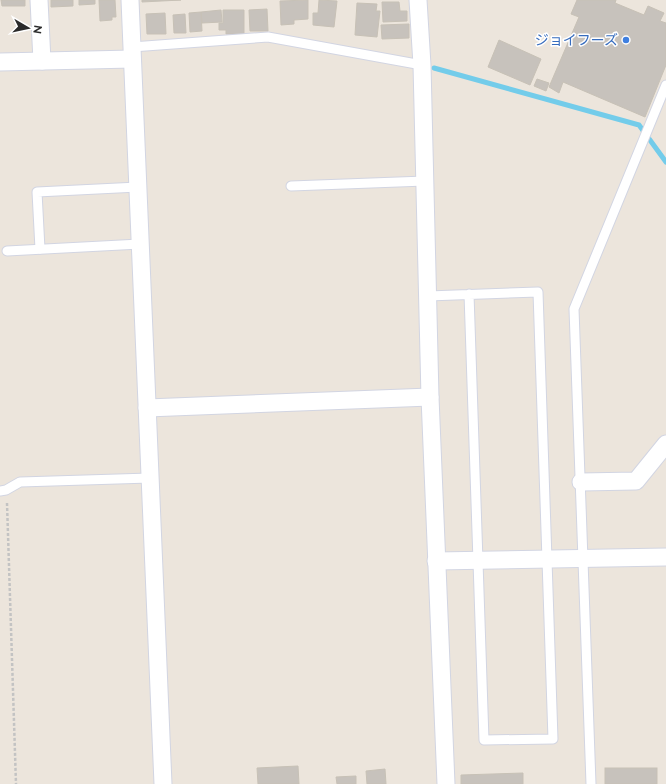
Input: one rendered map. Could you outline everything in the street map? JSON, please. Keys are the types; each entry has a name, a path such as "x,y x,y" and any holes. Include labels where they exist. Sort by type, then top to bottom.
{"street":[{"path":"39,0 42,61"},
{"path":"130,0 163,784"},
{"path":"418,0 422,65 430,397 446,784"},
{"path":"0,62 42,61 132,53"},
{"path":"147,408 430,397"},
{"path":"581,482 636,481 666,444"},
{"path":"436,561 666,557"}],"lane":[{"path":"132,53 268,37 422,65"},
{"path":"591,784 574,309 666,85"},
{"path":"291,186 425,181"},
{"path":"40,249 37,192 138,187"},
{"path":"7,251 140,244"},
{"path":"428,296 469,294 538,292 553,739 484,740 469,294"},
{"path":"3,490 20,482 150,478"}],"path":[{"path":"3,490 16,784"}],"building":[{"path":"1,0 25,0 25,6 2,6"},
{"path":"51,0 73,0 73,6 51,7"},
{"path":"79,0 95,0 95,4 79,5"},
{"path":"99,0 115,0 116,17 112,17 112,20 100,21"},
{"path":"142,0 181,0 142,2"},
{"path":"308,0 308,19 294,20 294,24 281,25 280,1"},
{"path":"319,0 337,1 334,27 313,25 313,13 318,13"},
{"path":"577,0 616,0 615,3 644,15 648,6 664,13 660,21 666,23 666,65 645,117 563,82 559,93 549,87 579,17 571,14"},
{"path":"382,2 399,2 400,11 407,11 407,21 383,22"},
{"path":"357,3 377,4 376,11 380,11 377,37 355,35"},
{"path":"267,9 268,31 250,31 249,10"},
{"path":"221,10 222,22 202,23 201,12"},
{"path":"223,10 244,10 244,34 226,34 226,30 219,30 219,23 223,23"},
{"path":"201,12 202,31 190,32 189,13"},
{"path":"165,13 166,34 147,34 146,14"},
{"path":"185,14 186,33 174,33 173,15"},
{"path":"409,24 409,38 382,39 381,25"},
{"path":"499,40 541,59 530,85 488,67"},
{"path":"537,79 549,83 546,91 534,86"},
{"path":"298,766 299,784 258,784 257,768"},
{"path":"605,768 657,768 657,784 605,784"},
{"path":"385,769 386,784 367,784 366,771"},
{"path":"523,773 523,784 461,784 461,775"},
{"path":"356,776 356,784 337,784 336,777"}],"waterway":[{"path":"434,68 639,125 666,162"}],"place":[{"name":"ジョイフーズ","path":"626,40"}]}
